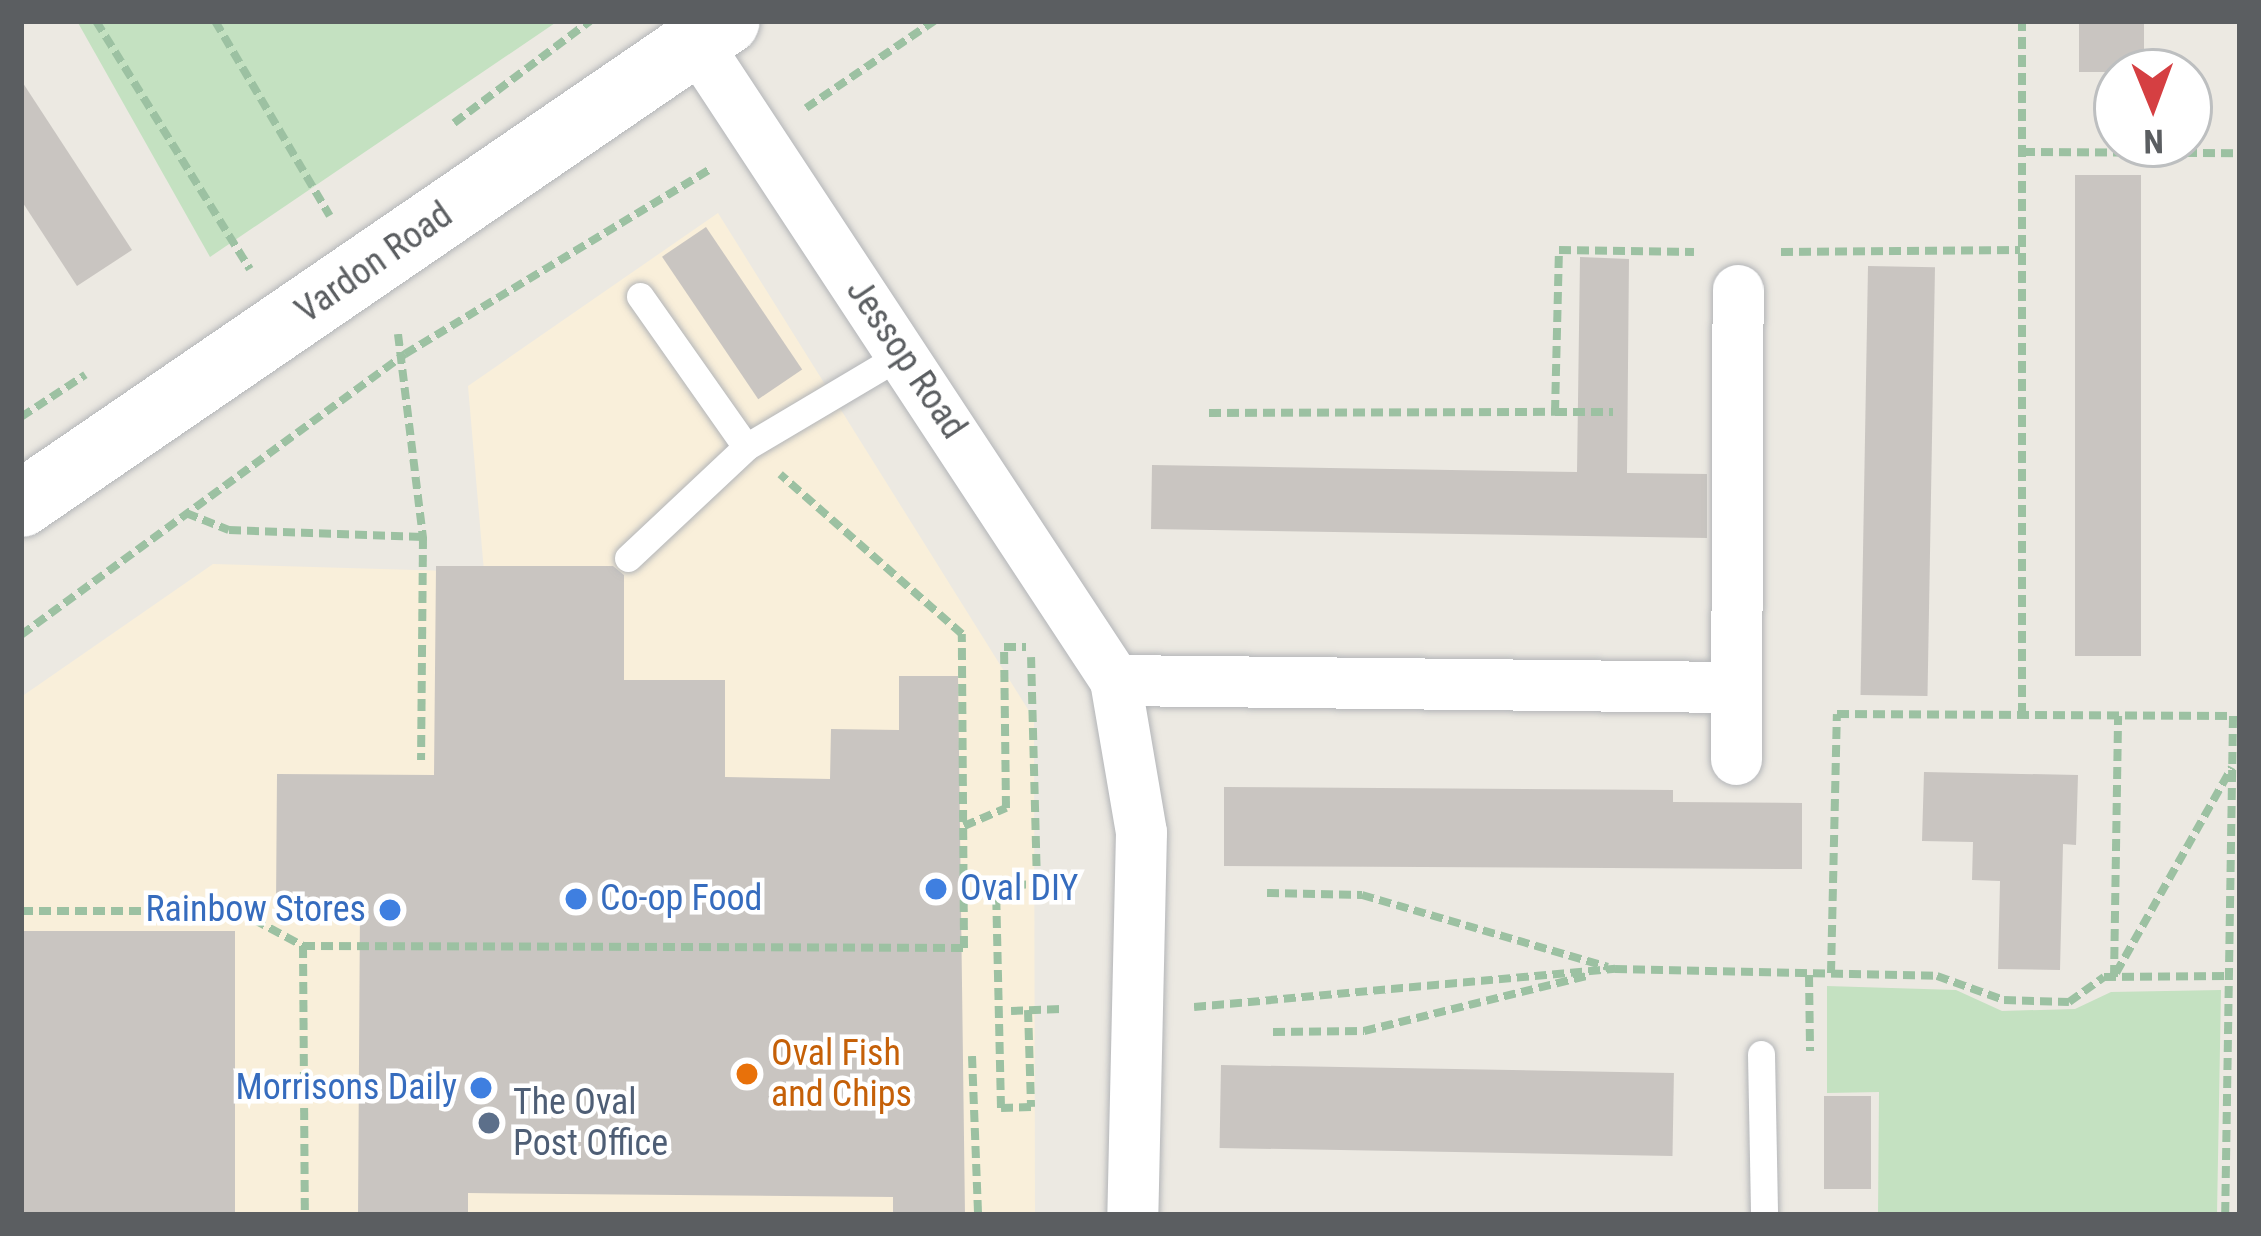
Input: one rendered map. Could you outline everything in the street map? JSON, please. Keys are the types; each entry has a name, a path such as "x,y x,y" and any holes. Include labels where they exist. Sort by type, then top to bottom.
{"street":[{"name":"Jessop Road","path":"710,30 758,140 904,353 1115,680 1142,832 1132,1215"},
{"name":"Vardon Road","path":"21,504 710,30"},
{"path":"1736,759 1740,265"},
{"path":"1115,680 1734,687"}],"lane":[{"path":"640,296 746,446"},
{"path":"628,558 746,446 904,353"},
{"path":"1761,1054 1764,1215"}],"path":[{"path":"96,21 250,269"},
{"path":"215,21 341,236"},
{"path":"21,635 405,354 758,140 934,21"},
{"path":"2022,21 2022,716"},
{"path":"2023,152 2240,153"},
{"path":"1556,412 1559,250 1740,265 2020,250"},
{"path":"398,334 405,354 423,537 421,760"},
{"path":"1209,412 1613,412"},
{"path":"21,910 238,911 303,946 964,948 962,634 746,446"},
{"path":"186,513 229,530 423,537"},
{"path":"964,826 1006,808 1004,647 1031,647 1037,884 996,886 1001,1108 1031,1108 1028,1010"},
{"path":"1832,973 1837,715 2236,716 2225,1215"},
{"path":"2114,977 2118,716"},
{"path":"2114,977 2233,765"},
{"path":"1267,893 1362,895 1615,969"},
{"path":"303,946 305,1215"},
{"path":"1273,1032 1364,1031 1615,969"},
{"path":"1180,1008 1615,969 1937,976 2004,1000 2069,1002 2114,977 2228,976"},
{"path":"1011,1011 1061,1009"},
{"path":"972,1056 978,1215"}],"shaded area":[{"path":"718,213 1034,719 1035,1215 21,1215 21,697 213,564 484,572 468,386"}],"green space":[{"path":"77,21 558,21 210,257"},
{"path":"1827,986 1956,990 2002,1011 2075,1009 2111,992 2221,990 2217,1215 1878,1215 1879,1092 1827,1093"}],"building":[{"path":"2079,21 2144,21 2144,48 2093,48 2093,72 2079,72"},
{"path":"21,80 132,250 77,286 21,200"},
{"path":"2075,175 2141,175 2141,656 2075,656"},
{"path":"706,227 802,370 758,399 662,257"},
{"path":"1580,257 1629,259 1627,473 1707,474 1707,538 1151,529 1152,465 1577,472"},
{"path":"1868,266 1935,267 1928,696 1861,695"},
{"path":"436,566 613,566 624,575 624,680 725,680 725,777 830,779 831,729 899,730 899,676 958,676 965,1215 893,1215 893,1197 468,1193 468,1215 358,1215 360,905 276,905 277,774 434,775"},
{"path":"1924,772 2078,775 2076,845 2063,844 2060,970 1998,969 2000,881 1972,880 1973,842 1922,841"},
{"path":"1224,787 1673,790 1673,802 1802,803 1802,869 1224,866"},
{"path":"21,931 235,931 235,1215 21,1215"},
{"path":"1221,1065 1674,1073 1672,1156 1220,1148"},
{"path":"1824,1096 1871,1096 1871,1189 1824,1189"}],"place":[{"name":"Oval DIY","path":"936,889"},
{"name":"Co-op Food","path":"576,899"},
{"name":"Rainbow Stores","path":"390,910"},
{"name":"Oval Fish and Chips","path":"747,1074"},
{"name":"Morrisons Daily","path":"481,1088"},
{"name":"The Oval Post Office","path":"489,1123"}]}
